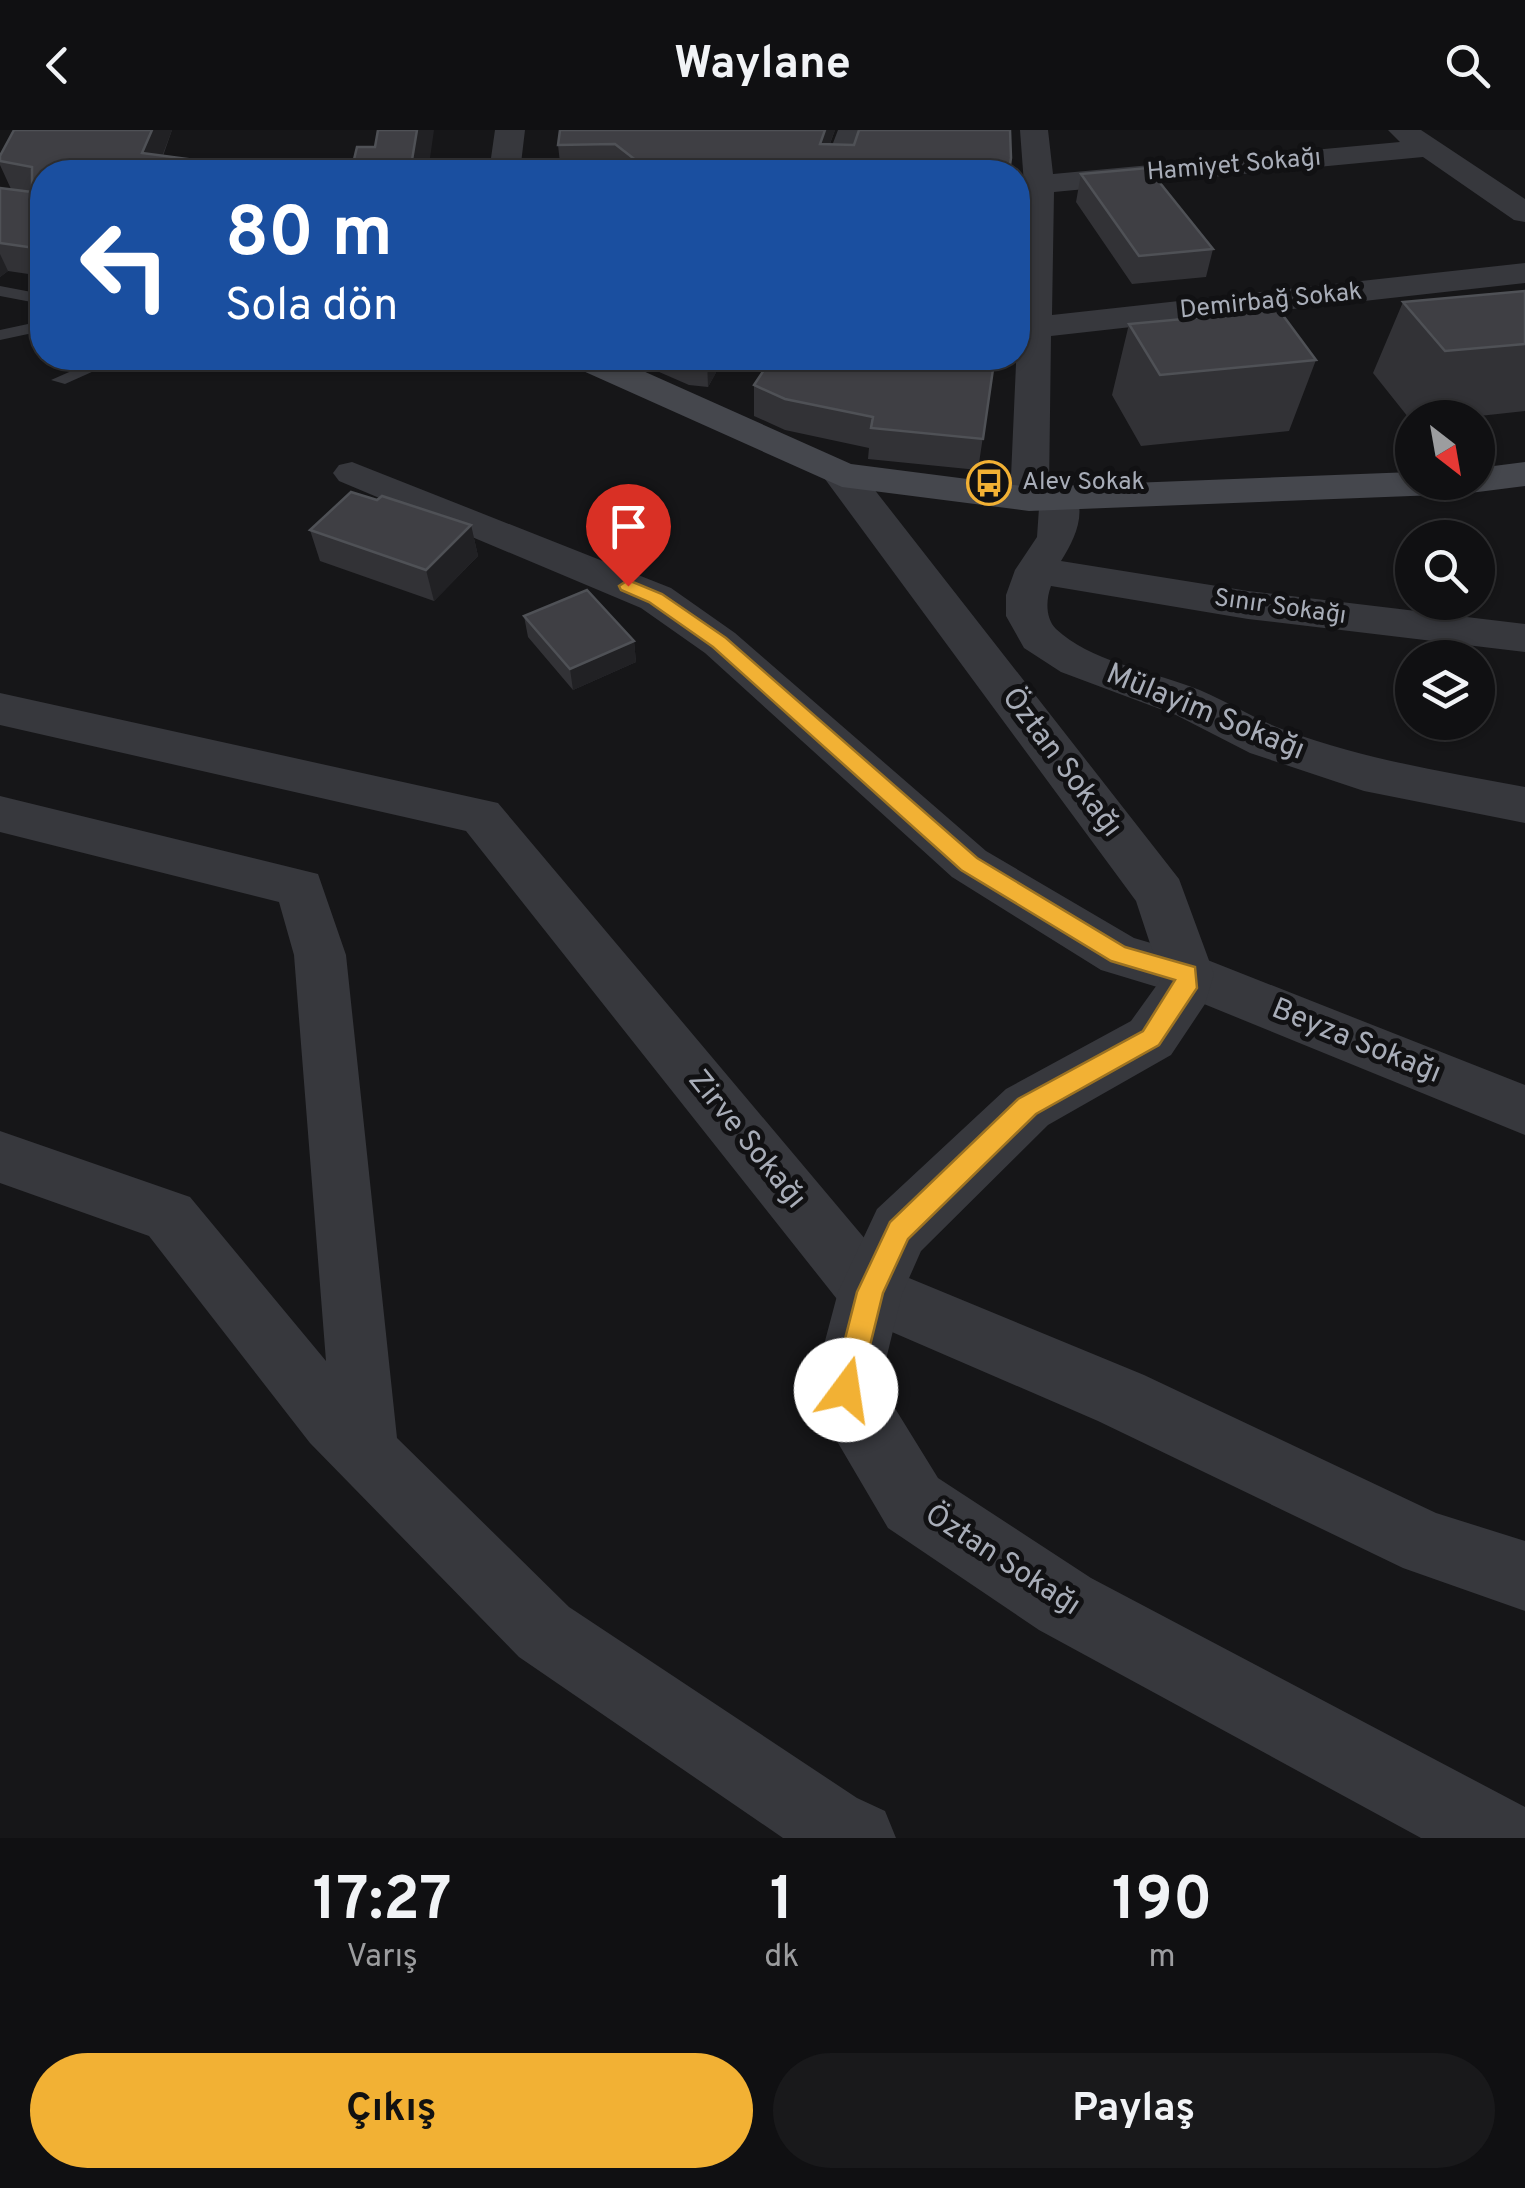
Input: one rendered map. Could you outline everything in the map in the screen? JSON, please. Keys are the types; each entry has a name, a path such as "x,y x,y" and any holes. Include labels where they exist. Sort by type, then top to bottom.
{"main road":[{"path":"611,370 842,476 1044,498 1395,485"},
{"path":"1495,478 1525,474"}],"street":[{"path":"506,160 510,130"},
{"path":"841,160 852,130"},
{"path":"1030,277 1039,184 1034,130"},
{"path":"1402,130 1525,213"},
{"name":"Hamiyet Sokağı","path":"1039,184 1429,148"},
{"name":"Demirbağ Sokak","path":"1030,328 1525,273"},
{"path":"1030,370 1044,498"},
{"name":"Beyza Sokağı","path":"352,473 656,598 720,643 969,864 1119,955 1187,974 1525,1110"},
{"name":"Öztan Sokağı","path":"842,476 1160,894 1187,974 1186,988 1151,1038 1027,1107 899,1230 870,1292 846,1390 913,1503 1066,1604 1501,1838"},
{"name":"Mülayim Sokağı","path":"1044,498 1057,537 1036,570 1027,595 1026,616 1038,638 1076,661 1192,704 1266,741 1364,774 1525,804"},
{"name":"Sınır Sokağı","path":"1036,570 1248,605 1525,638"},
{"name":"Zirve Sokağı","path":"0,709 481,816 870,1292 1121,1398 1427,1544 1525,1576"},
{"path":"0,814 300,888 320,956 366,1454"},
{"path":"0,1158 169,1216 333,1420 544,1632 830,1825 858,1838"}],"lane":[{"path":"0,291 30,297"},
{"path":"2,337 30,329"},
{"path":"60,380 85,370"}],"building":[{"path":"14,130 152,130 142,153 196,160 30,160 30,167 0,161"},
{"path":"378,130 417,130 412,160 354,160 357,147 375,147"},
{"path":"560,130 825,130 820,144 854,145 859,130 1010,130 1011,158 636,160 615,144 558,145"},
{"path":"1148,168 1213,249 1139,256 1081,174"},
{"path":"0,188 30,192 30,247 0,243"},
{"path":"1525,291 1525,344 1445,351 1403,302"},
{"path":"1279,310 1316,360 1160,375 1129,324"},
{"path":"764,370 993,370 983,439 871,428 873,417 785,399 754,385"},
{"path":"351,492 377,500 382,496 471,525 426,570 310,530"},
{"path":"587,590 634,641 570,669 524,616"}],"place":[{"name":"Alev Sokak","path":"989,483"}],"route":[{"path":"628,586 656,598 720,643 969,864 1119,955 1187,974 1186,988 1151,1038 1027,1107 899,1230 870,1292 846,1390"}]}
